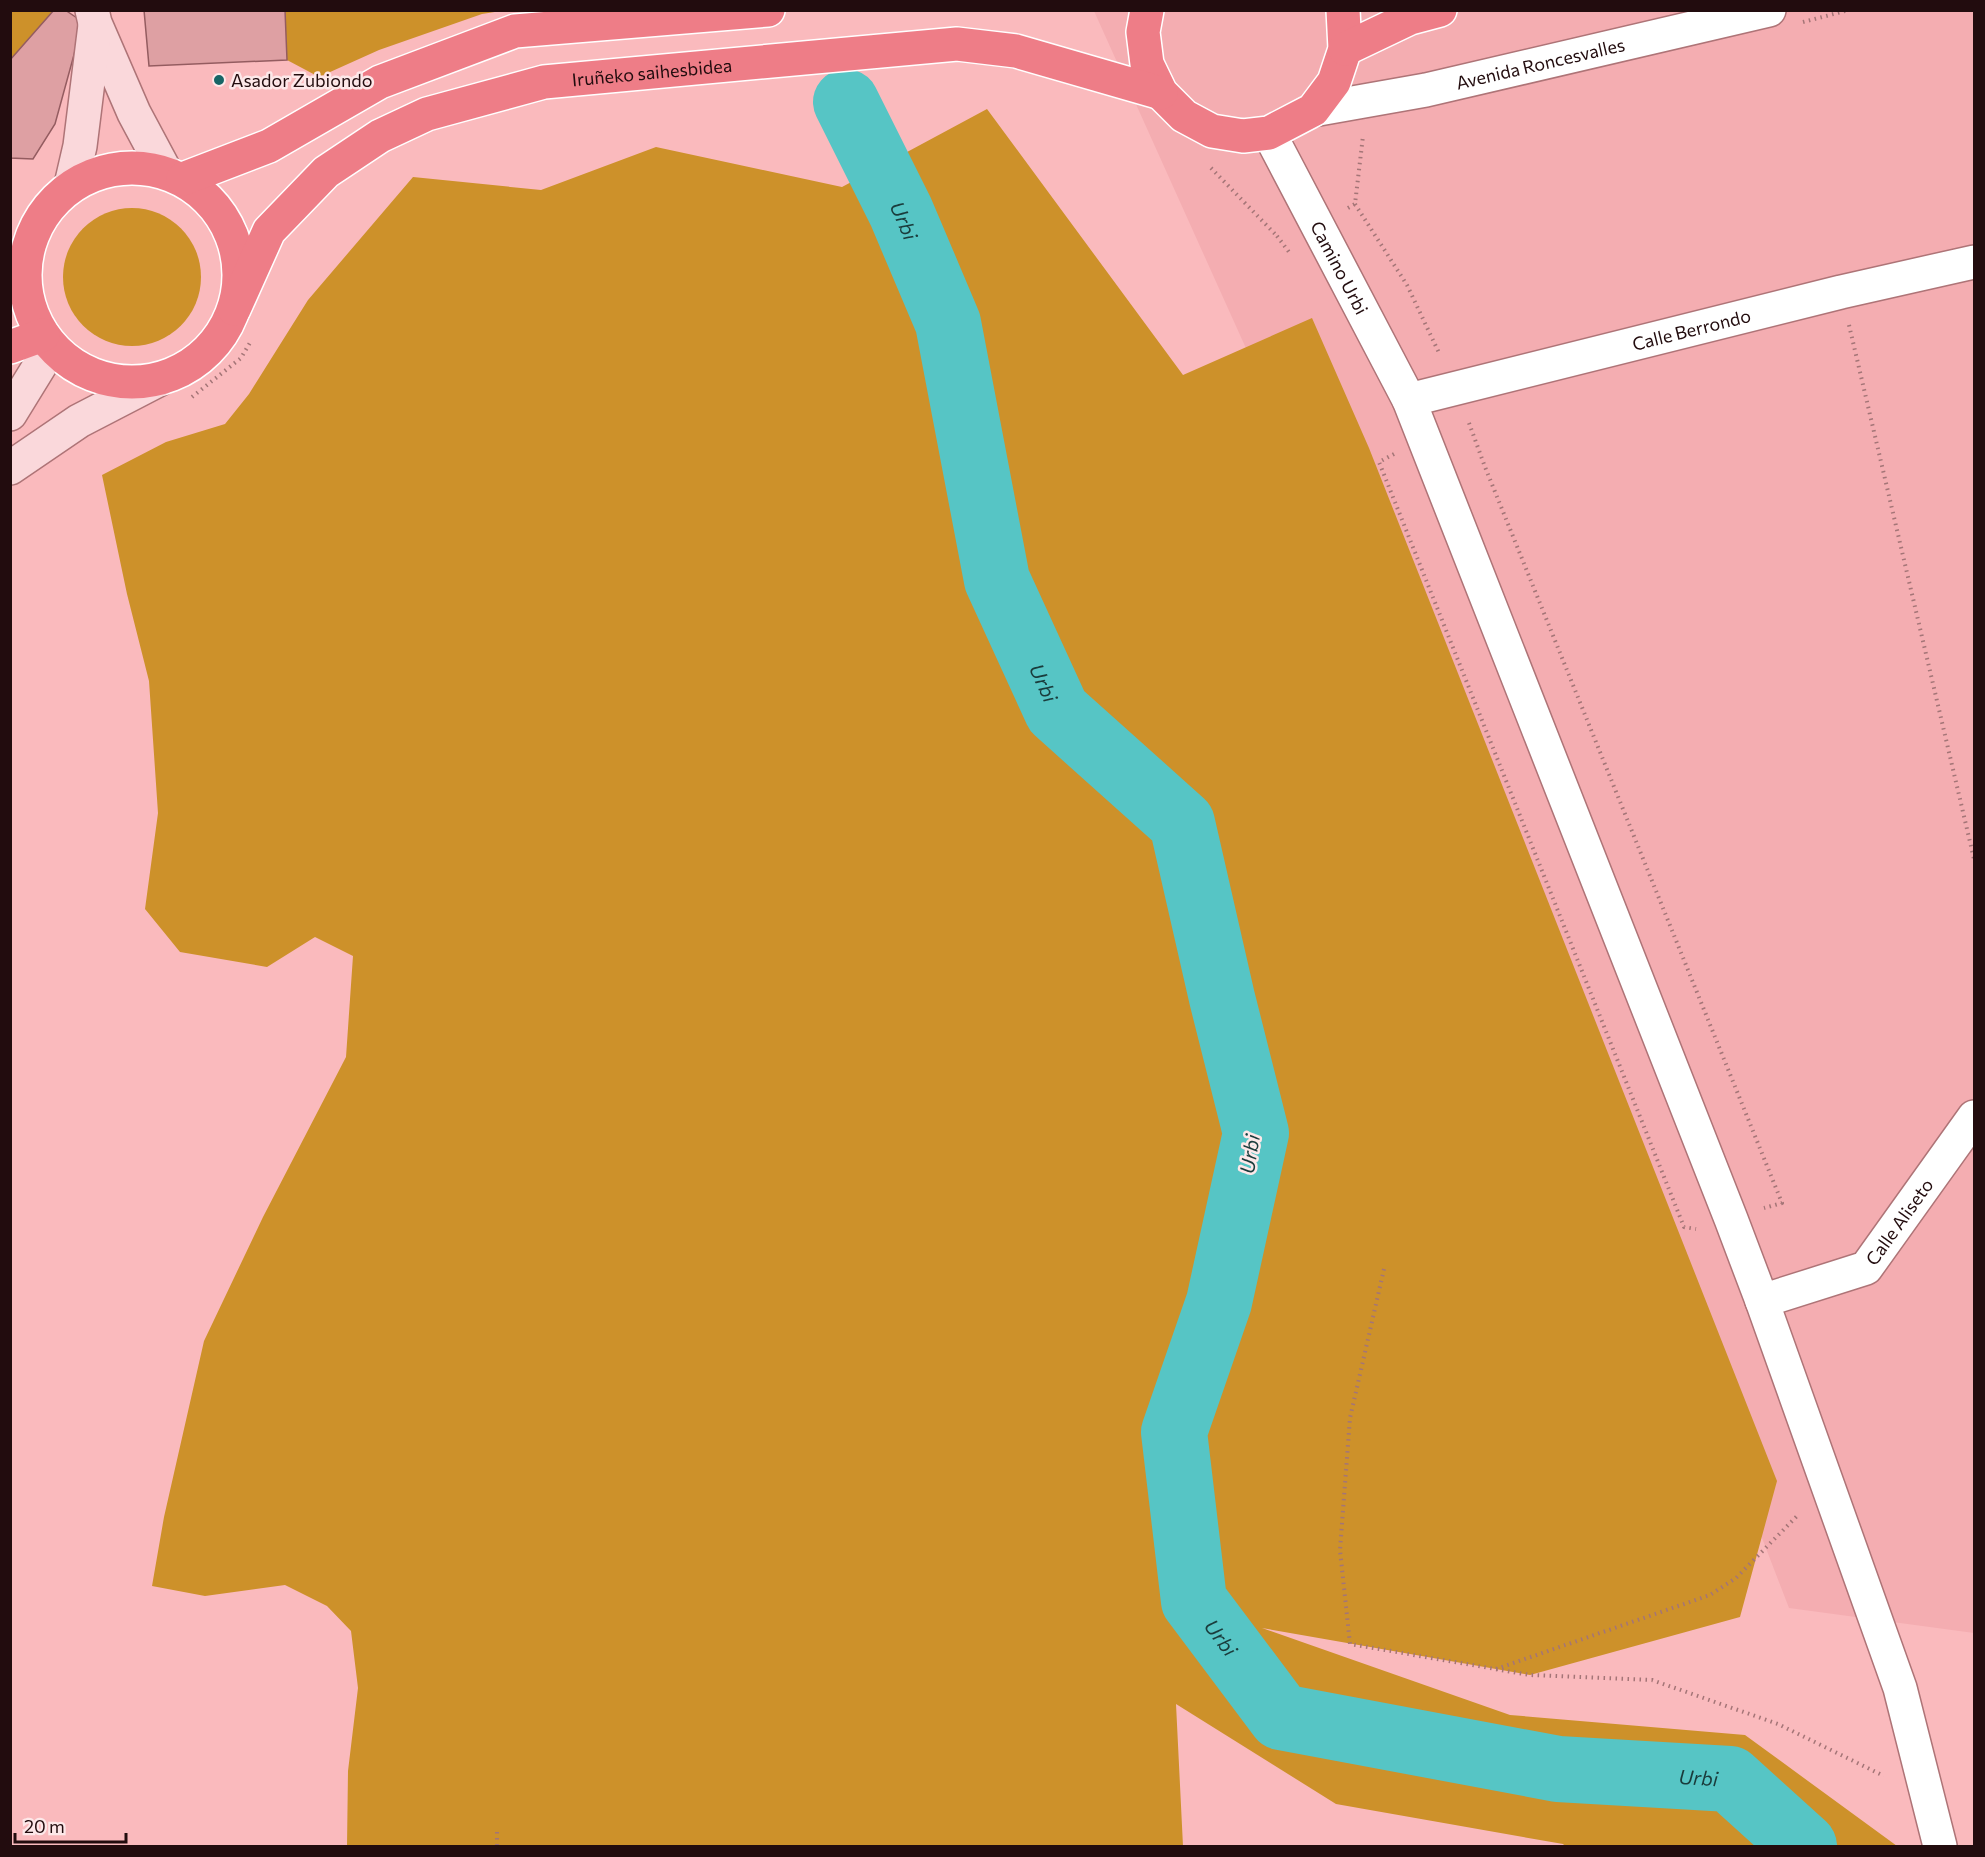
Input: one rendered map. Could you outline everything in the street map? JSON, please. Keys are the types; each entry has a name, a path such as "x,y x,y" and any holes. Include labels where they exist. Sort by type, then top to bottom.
{"highway":[{"path":"174,175 268,146 380,82 515,31 768,10"},
{"path":"1147,10 1143,32 1147,64 1161,93 1184,116 1212,131 1244,136 1269,133 1313,110 1334,82 1345,49 1343,10"},
{"path":"1345,49 1410,18 1440,10"},
{"name":"Iruñeko saihesbidea","path":"234,309 269,231 326,172 380,136 427,114 544,82 957,44 1016,51 1161,93"},
{"path":"10,244 71,185 101,171 132,166 174,175 213,203 233,235 240,272 234,309 218,340 192,364 160,379 123,382 87,373 47,342 27,298 26,256 39,218"},
{"path":"10,347 47,342"}],"main road":[{"path":"94,17 134,113 174,175"},
{"path":"71,185 80,146 94,17"},
{"path":"10,414 47,342"},
{"path":"10,468 79,421 160,379"}],"street":[{"name":"Avenida Roncesvalles","path":"1313,110 1426,90 1769,10"},
{"name":"Camino Urbi","path":"1269,133 1409,400 1731,1219 1900,1688 1940,1846"},
{"name":"Calle Berrondo","path":"1409,400 1841,292 1974,262"},
{"name":"Calle Aliseto","path":"1762,1301 1866,1268 1974,1117"}],"path":[{"path":"1364,129 1355,204 1407,285 1456,389 1485,467 1782,1203 1701,1229 1684,1227 1379,462 1403,450"},
{"path":"1204,162 1277,236 1290,254"},
{"path":"1277,236 1316,224 1355,204"},
{"path":"1841,292 1974,860"},
{"path":"191,397 241,358 253,338"},
{"path":"1384,1269 1350,1419 1340,1550 1350,1644 1530,1675 1652,1680 1778,1724 1889,1778"},
{"path":"1496,1670 1710,1595 1736,1578 1828,1485"},
{"path":"496,1832 497,1846"}],"shaded area":[{"path":"11,11 54,11 11,60"},
{"path":"285,11 501,11 482,14 379,50 319,77 287,60"},
{"path":"1094,11 1974,11 1974,1633 1789,1608 1603,1125 1276,415"},
{"path":"987,109 1183,375 1312,318 1369,448 1777,1481 1740,1617 1530,1675 1262,1628 1510,1715 1745,1735 1897,1846 1565,1846 1336,1804 1176,1704 1183,1846 347,1846 348,1771 358,1688 351,1631 327,1606 285,1585 205,1596 152,1586 164,1517 204,1341 263,1217 346,1057 353,956 315,937 267,967 180,952 145,909 158,813 149,681 127,594 102,475 166,442 225,424 249,394 308,300 413,177 541,190 656,147 842,187"},
{"path":"132,208 159,213 171,219 181,228 190,238 196,250 201,277 196,304 190,316 181,326 171,335 159,341 132,346 105,341 93,335 83,326 74,316 68,304 63,277 68,250 74,238 83,228 93,219 105,213"}],"building":[{"path":"54,10 65,10 83,22 55,124 33,159 10,158 10,60"},
{"path":"144,10 285,10 287,60 149,66"}],"waterway":[{"name":"Urbi","path":"846,102 901,212 948,323 997,580 1057,711 1182,823 1256,1133 1219,1302 1174,1432 1194,1601 1281,1717 1558,1769 1730,1779 1804,1846"}],"place":[{"name":"Asador Zubiondo","path":"219,80"}]}
